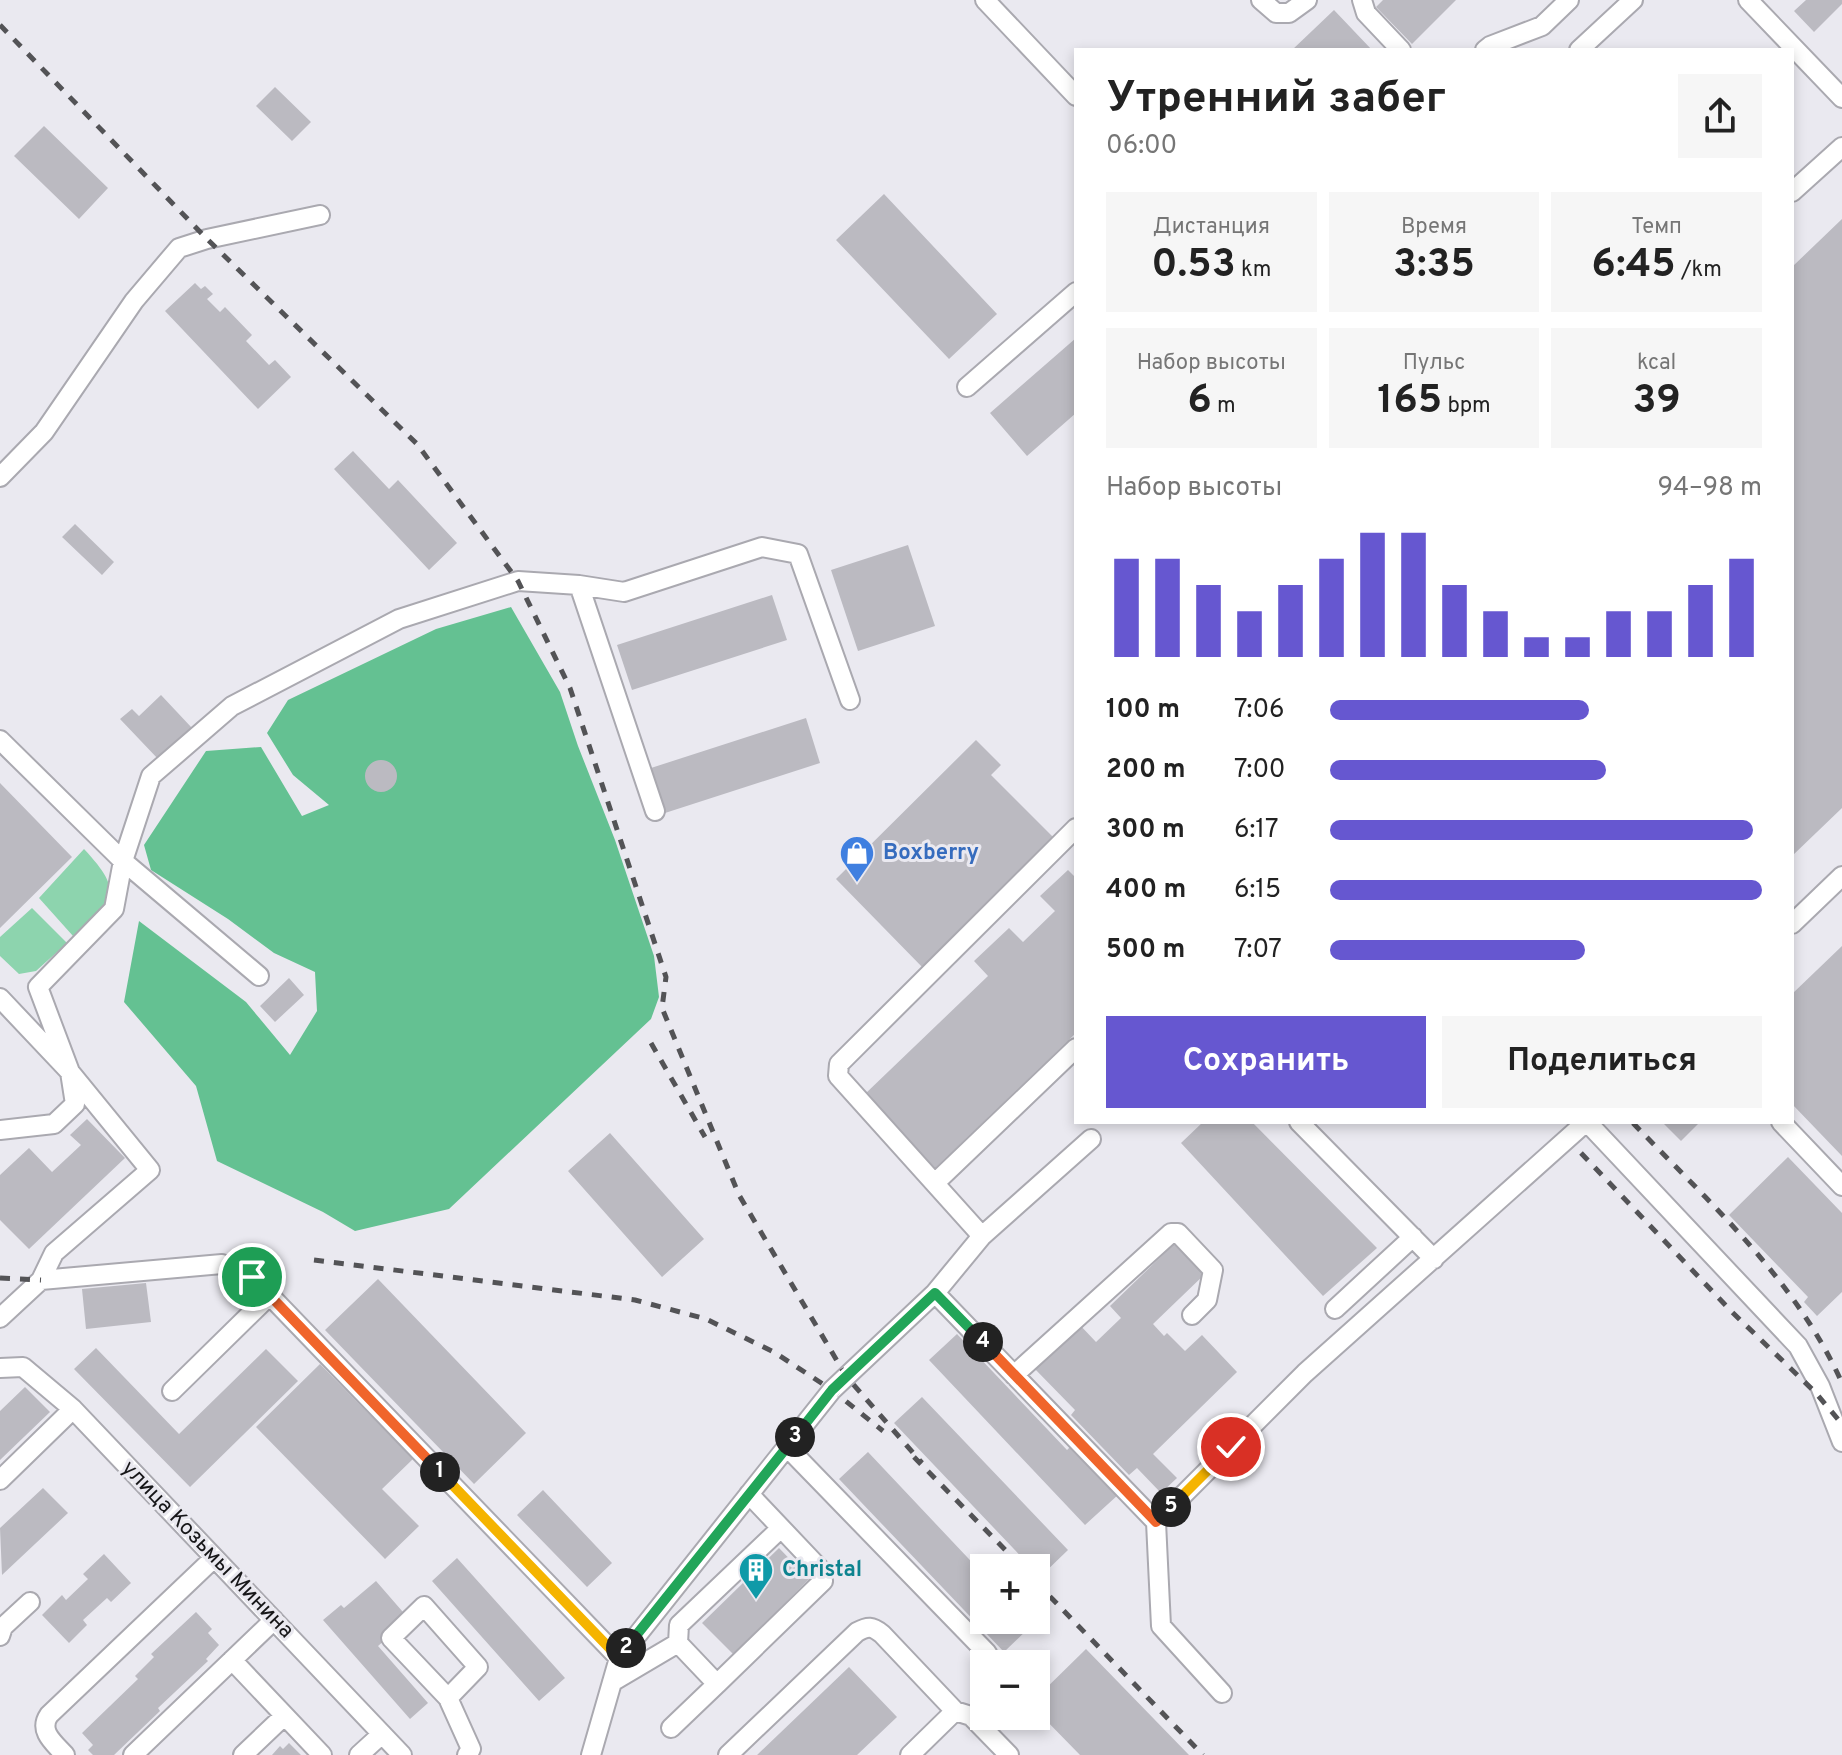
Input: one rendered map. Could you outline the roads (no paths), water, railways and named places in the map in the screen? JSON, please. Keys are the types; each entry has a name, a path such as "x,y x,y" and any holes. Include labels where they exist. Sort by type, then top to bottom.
{"street":[{"path":"985,0 1074,94"},
{"path":"1261,0 1276,13 1289,13 1307,0"},
{"path":"1362,0 1366,13 1399,48"},
{"path":"1488,48 1542,26 1569,0"},
{"path":"1581,48 1633,0"},
{"path":"1748,0 1842,98"},
{"path":"1794,190 1842,147"},
{"path":"0,477 44,432 134,301 179,248 320,215"},
{"path":"967,387 1074,294"},
{"path":"0,1130 54,1124 75,1104 70,1072 38,987 114,909 123,861 151,776 232,706 399,619 518,581 624,592 762,547 798,554 850,700"},
{"path":"579,585 655,811"},
{"path":"0,740 123,861 259,976"},
{"path":"982,1236 838,1076 839,1064 1074,830"},
{"path":"1794,922 1842,876"},
{"path":"0,998 70,1072 150,1170 54,1253 41,1280 0,1318"},
{"path":"936,1182 1074,1050"},
{"path":"1301,1124 1434,1259"},
{"path":"1156,1522 1305,1373 1584,1124"},
{"path":"1588,1124 1798,1346 1820,1386 1842,1442"},
{"path":"1783,1124 1842,1186"},
{"path":"591,1755 619,1658 832,1390 935,1293 982,1236 1091,1139"},
{"path":"1014,1375 1171,1233 1185,1238 1213,1270 1207,1300 1192,1315"},
{"path":"1335,1309 1413,1237"},
{"path":"41,1280 222,1264 252,1277 619,1658"},
{"path":"935,1293 1156,1522 1161,1626 1222,1693"},
{"path":"172,1391 270,1295"},
{"name":"улица Козьмы Минина","path":"0,1368 23,1367 73,1409 402,1755"},
{"path":"0,1480 73,1409"},
{"path":"787,1447 984,1650"},
{"path":"671,1728 823,1581 820,1569 749,1494"},
{"path":"717,1684 678,1643 679,1625 781,1528"},
{"path":"65,1755 45,1730 49,1715 214,1558"},
{"path":"0,1636 3,1627 30,1602"},
{"path":"448,1698 478,1667 424,1606 391,1638 448,1698 471,1749 467,1755"},
{"path":"133,1755 274,1620"},
{"path":"728,1755 857,1632 866,1627 873,1627 882,1634 955,1711 971,1716 1009,1755"},
{"path":"612,1682 678,1643"},
{"path":"232,1660 322,1755"},
{"path":"910,1755 955,1711"},
{"path":"243,1755 284,1716"},
{"path":"359,1755 382,1734"}],"railway":[{"path":"0,25 207,239 417,444 518,581 570,688 666,977 662,1008 739,1195 846,1376 922,1463"},
{"path":"651,1043 705,1137"},
{"path":"1634,1124 1721,1213 1776,1277 1801,1310 1842,1383"},
{"path":"1581,1153 1731,1311 1815,1392 1842,1424"},
{"path":"314,1260 635,1300 706,1319 774,1352 832,1390 883,1431"},
{"path":"0,1278 41,1280"},
{"path":"914,1457 1009,1554"},
{"path":"1050,1597 1203,1755"}],"place":[{"name":"Boxberry","path":"857,884"},
{"name":"Christal","path":"756,1601"}]}
